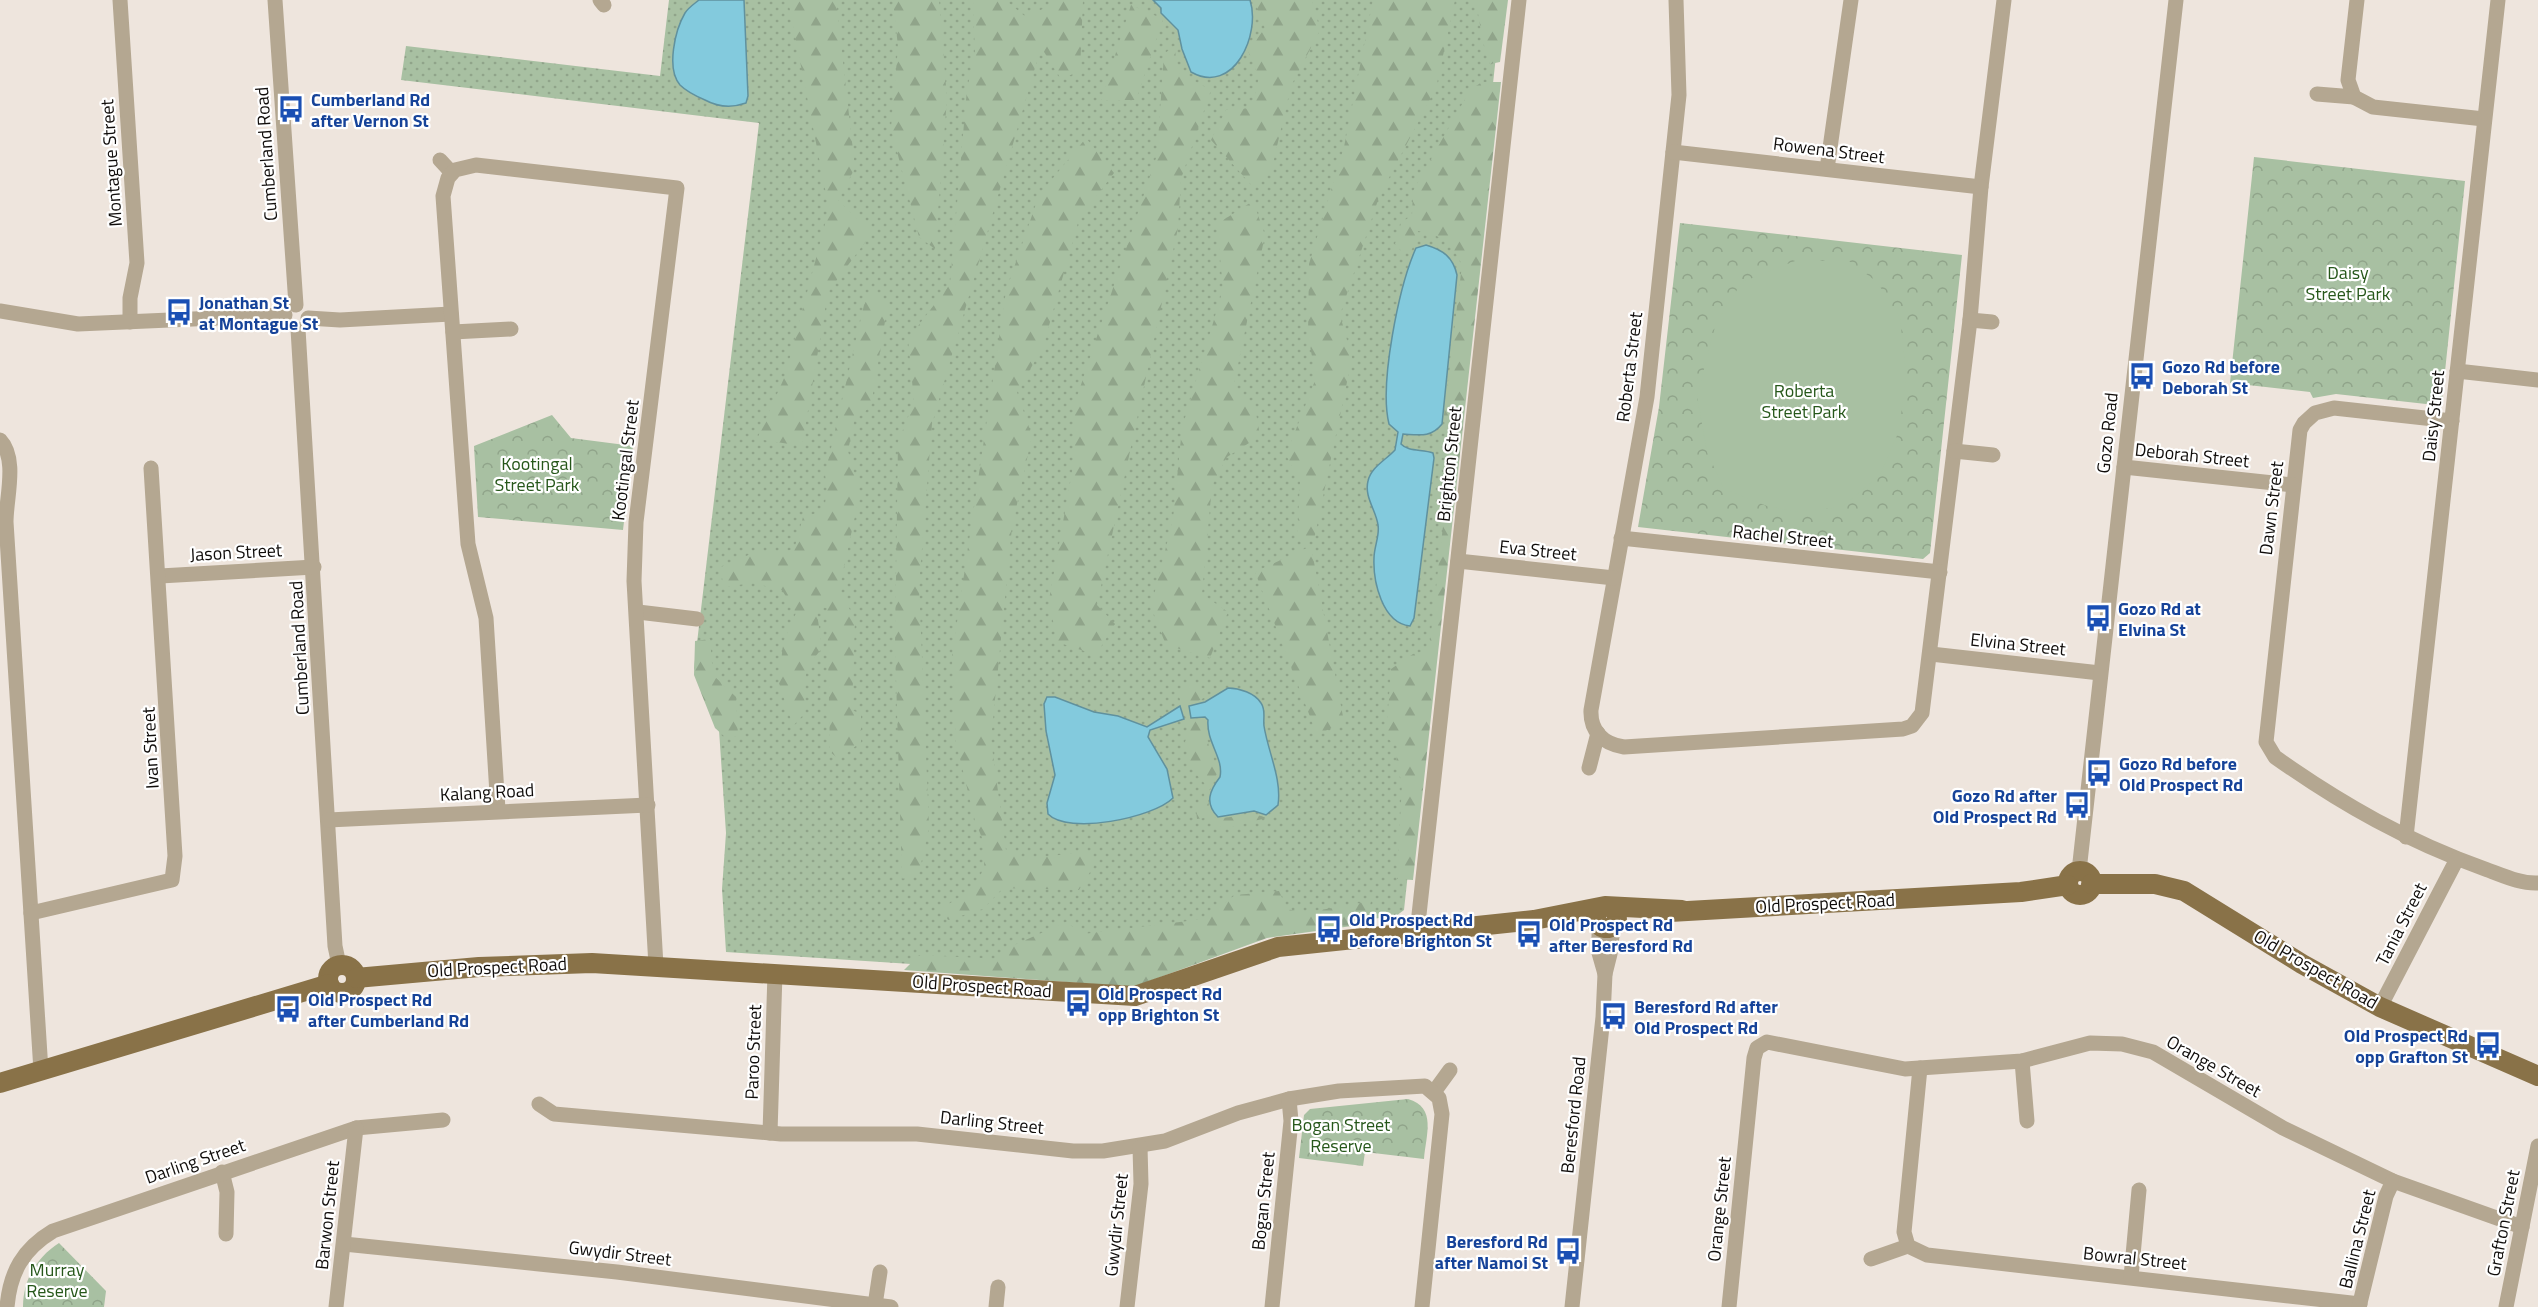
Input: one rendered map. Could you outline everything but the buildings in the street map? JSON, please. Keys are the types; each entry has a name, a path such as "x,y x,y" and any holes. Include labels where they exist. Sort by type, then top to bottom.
{"main road":[{"name":"Old Prospect Road","path":"356,978 421,971 567,962 1135,996 1278,947 1534,920 1606,919 1682,910 2021,892 2080,880 2156,884 2184,891 2312,970 2380,1007 2538,1076"},
{"path":"339,965 348,966 356,978 353,988 345,993 335,992 328,984 331,970 339,965"},
{"path":"0,1083 328,984"}],"street":[{"name":"Montague Street","path":"120,0 137,262 130,298 130,322"},
{"name":"Cumberland Road","path":"275,0 290,310"},
{"name":"Brighton Street","path":"1417,933 1519,0"},
{"name":"Roberta Street","path":"1589,768 1598,734 1592,720 1591,710 1647,397 1679,94 1676,0"},
{"path":"1827,169 1851,0"},
{"path":"1598,734 1609,743 1624,747 1920,726 1931,654 1970,320 1981,187 2004,0"},
{"name":"Gozo Road","path":"2080,880 2100,673 2175,0"},
{"path":"2355,98 2348,80 2357,0"},
{"name":"Daisy Street","path":"2406,837 2498,0"},
{"path":"2317,94 2355,98 2373,107 2484,119"},
{"name":"Rowena Street","path":"1673,152 1981,187"},
{"path":"440,160 452,173 445,184 443,196 451,314 468,544 486,618 498,810"},
{"name":"Kootingal Street","path":"452,173 465,166 476,165 677,188 636,522 634,581 638,612 656,966"},
{"path":"0,311 62,323 130,322 305,309 303,324"},
{"path":"290,310 288,325 451,314"},
{"path":"1970,320 1992,322"},
{"name":"Cumberland Road","path":"303,324 335,946 339,965"},
{"path":"453,332 511,329"},
{"path":"2457,371 2538,380"},
{"name":"Dawn Street","path":"2452,421 2334,408 2316,413 2304,423 2300,430 2264,751 2381,826 2457,859 2519,881 2538,883"},
{"path":"0,440 5,446 8,460 6,522 41,1071"},
{"path":"1954,451 1993,455"},
{"name":"Deborah Street","path":"2124,467 2293,485"},
{"name":"Ivan Street","path":"31,913 172,880 176,856 160,576 151,468"},
{"name":"Rachel Street","path":"1621,538 1940,572"},
{"name":"Eva Street","path":"1458,561 1614,578"},
{"name":"Jason Street","path":"160,576 314,567"},
{"path":"638,612 697,619"},
{"name":"Elvina Street","path":"1931,654 2100,673"},
{"name":"Kalang Road","path":"328,820 498,810 648,805"},
{"name":"Tania Street","path":"2380,1007 2457,859"},
{"name":"Beresford Road","path":"1572,1307 1603,1017 1605,974 1610,954 1606,919"},
{"name":"Paroo Street","path":"770,1133 775,973"},
{"name":"Orange Street","path":"1729,1307 1754,1058 1759,1042 1776,1042 1894,1068 2022,1061 2090,1042 2122,1044 2153,1053 2283,1128 2393,1181 2471,1211 2523,1227"},
{"path":"2022,1061 2027,1121"},
{"path":"1871,1259 1908,1246 1904,1232 1920,1068"},
{"path":"1422,1307 1442,1114 1441,1102 1434,1092 1450,1070"},
{"name":"Darling Street","path":"538,1104 554,1114 770,1133 917,1134 1086,1151 1140,1147 1165,1141 1238,1113 1289,1099 1421,1085 1434,1092"},
{"name":"Bogan Street","path":"1272,1307 1291,1121 1289,1099"},
{"name":"Darling Street","path":"7,1307 9,1288 15,1270 30,1248 45,1236 63,1227 356,1128 443,1120"},
{"name":"Barwon Street","path":"336,1307 356,1128"},
{"name":"Grafton Street","path":"2506,1307 2538,1146"},
{"name":"Gwydir Street","path":"1127,1307 1141,1184 1140,1147"},
{"path":"222,1172 227,1192 226,1234"},
{"name":"Ballina Street","path":"2360,1306 2386,1196 2393,1181"},
{"path":"2130,1277 2139,1190"},
{"name":"Gwydir Street","path":"344,1244 617,1272 891,1307"},
{"name":"Bowral Street","path":"1908,1246 1927,1256 2130,1277 2360,1306"},
{"path":"875,1305 880,1272"},
{"path":"996,1307 998,1287"}],"green space":[{"path":"669,0 1502,0 1404,910 1396,916 1243,935 1140,979 726,952 722,889 726,833 719,730 694,668 759,123 401,80 406,46 660,76"},
{"path":"788,0 836,0 855,168 838,200 872,233 828,292 802,446 757,439 785,376 829,209"},
{"path":"893,0 939,0 947,99 935,249 919,237 891,128 898,47"},
{"path":"973,0 1005,0 1026,17 1055,3 1056,0 1083,0 1080,71 1061,79 1041,47 932,424 919,586 929,827 919,873 902,879 895,644 898,442 914,402 908,339 950,284 967,89 975,54"},
{"path":"1254,0 1312,0 1320,30 1291,86 1271,172 1254,188 1211,140 1226,110 1252,108 1259,77 1248,51 1265,28"},
{"path":"1373,0 1455,0 1436,88 1379,197 1340,315 1352,358 1314,540 1297,539 1300,482 1286,455 1316,378 1308,335 1309,264 1344,147"},
{"path":"1479,0 1508,0 1500,62 1490,64 1483,42 1476,2"},
{"path":"1131,5 1163,19 1136,100 1101,100"},
{"path":"1174,46 1179,73 1211,90 1181,179 1178,228 1097,605 1115,624 1096,655 1057,642 1049,600 1074,461 1073,409 1157,155 1164,54"},
{"path":"1482,82 1501,82 1413,880 1397,879 1402,783 1396,764 1398,747 1386,737 1391,669 1413,654 1429,650 1450,464 1444,415 1462,265 1450,246 1434,235 1418,231 1412,249 1404,254 1395,244 1401,223 1412,215 1413,191 1470,90"},
{"path":"1086,138 1114,173 1079,219 1043,347 1017,392 1032,436 1012,527 991,740 1006,850 1024,859 1085,852 1095,864 1079,890 1003,888 983,909 948,920 942,908 975,888 984,867 985,845 975,821 956,742 952,656 1006,291 1039,195"},
{"name":"Daisy Street Park","path":"2254,157 2465,181 2442,400 2435,405 2336,394 2313,398 2310,392 2230,383"},
{"path":"1253,201 1265,235 1233,389 1256,413 1260,436 1227,457 1212,485 1202,594 1228,612 1210,658 1166,645 1151,607 1173,519 1182,428 1223,289 1217,224"},
{"name":"Roberta Street Park","path":"1680,223 1962,255 1930,553 1923,559 1638,527 1659,407"},
{"path":"1795,261 1849,261 1877,282 1900,318 1906,375 1899,431 1880,475 1842,507 1797,512 1767,506 1724,489 1707,452 1697,396 1716,323 1742,282"},
{"path":"871,293 888,303 871,406 854,421 848,451 860,493 839,590 855,619 852,710 861,714 861,742 839,759 830,752 827,608 816,606 822,648 806,669 804,714 793,726 779,683 783,643 796,613 782,590 753,583 723,587 721,567 753,553 794,550 803,517 824,511 827,489 825,474 864,305"},
{"name":"Kootingal Street Park","path":"552,415 571,438 633,446 623,530 478,517 474,446"},
{"path":"1311,546 1344,722 1317,735 1255,572"},
{"path":"710,639 713,675 736,697 738,736 726,738 715,728 694,675 695,641"},
{"path":"1191,684 1204,689 1207,696 1188,707 1188,720 1207,720 1207,740 1218,772 1212,783 1208,799 1213,817 1252,815 1266,818 1224,829 1212,821 1211,817 1197,819 1196,809 1204,804 1205,784 1191,768 1185,741 1189,737 1189,729 1178,693"},
{"path":"1279,891 1287,909 1304,913 1371,901 1366,924 1267,938 1133,987 904,970 919,955 1000,959 1012,946 1066,922 1083,934 1204,919 1235,895"},
{"name":"Bogan Street Reserve","path":"1408,1099 1423,1108 1426,1115 1428,1123 1424,1159 1365,1152 1363,1166 1299,1158 1304,1115 1310,1109"},
{"name":"Murray Reserve","path":"59,1243 106,1291 104,1307 23,1307 25,1288 32,1271"}],"water":[{"path":"699,0 744,0 748,96 746,103 730,106 715,104 685,89 676,78 673,69 675,39 686,11"},
{"path":"1153,0 1250,0 1251,29 1248,44 1241,58 1231,69 1220,76 1206,77 1191,72 1178,30 1161,13 1161,8"},
{"path":"1426,245 1446,255 1453,263 1457,275 1442,424 1429,434 1403,434 1401,444 1404,447 1433,453 1434,458 1414,618 1410,626 1392,617 1381,600 1374,567 1377,519 1367,487 1372,472 1395,450 1398,432 1389,424 1387,407 1392,335 1403,286 1416,248"},
{"path":"1228,688 1251,694 1258,699 1263,708 1264,726 1279,795 1278,805 1266,815 1254,811 1218,817 1211,807 1211,792 1220,777 1220,763 1210,736 1208,720 1205,717 1191,718 1189,706 1205,702"},
{"path":"1047,697 1055,697 1094,712 1118,716 1147,727 1180,706 1184,719 1150,730 1148,737 1167,769 1173,798 1148,812 1110,821 1073,823 1058,820 1048,814 1047,803 1055,775 1046,731 1044,704"}],"place":[{"name":"Cumberland Rd after Vernon St","path":"291,109"},
{"name":"Jonathan St at Montague St","path":"179,312"},
{"name":"Gozo Rd before Deborah St","path":"2142,376"},
{"name":"Gozo Rd at Elvina St","path":"2098,618"},
{"name":"Gozo Rd before Old Prospect Rd","path":"2099,773"},
{"name":"Gozo Rd after Old Prospect Rd","path":"2077,805"},
{"name":"Old Prospect Rd before Brighton St","path":"1329,929"},
{"name":"Old Prospect Rd after Beresford Rd","path":"1529,934"},
{"name":"Old Prospect Rd opp Brighton St","path":"1078,1003"},
{"name":"Old Prospect Rd after Cumberland Rd","path":"288,1009"},
{"name":"Beresford Rd after Old Prospect Rd","path":"1614,1016"},
{"name":"Old Prospect Rd opp Grafton St","path":"2488,1045"},
{"name":"Beresford Rd after Namoi St","path":"1568,1251"}]}
